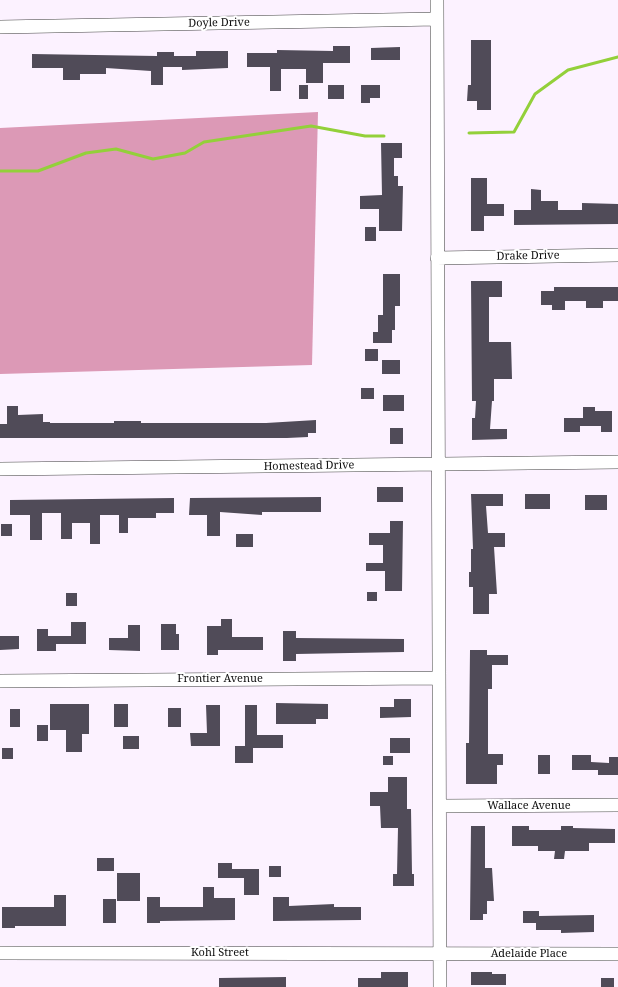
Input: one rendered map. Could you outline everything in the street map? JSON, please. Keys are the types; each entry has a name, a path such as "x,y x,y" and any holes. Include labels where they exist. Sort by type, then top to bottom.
{"street":[{"path":"437,0 440,987"},
{"name":"Doyle Drive","path":"0,27 437,19"},
{"name":"Drake Drive","path":"437,258 618,255"},
{"name":"Homestead Drive","path":"0,470 618,462"},
{"name":"Frontier Avenue","path":"0,681 439,678"},
{"name":"Wallace Avenue","path":"440,806 618,805"},
{"name":"Kohl Street","path":"0,952 440,953"},
{"name":"Adelaide Place","path":"440,953 618,954"}],"shaded area":[{"path":"318,112 312,365 0,374 0,128"}],"building":[{"path":"471,40 491,40 491,110 477,110 477,101 467,101 468,85 471,85"},
{"path":"333,46 350,46 350,63 323,63 323,83 306,83 306,69 281,69 281,91 270,91 270,67 247,67 247,53 277,53 277,50 333,51"},
{"path":"400,47 400,60 371,60 371,48"},
{"path":"196,51 228,51 228,68 182,70 182,67 163,67 163,85 151,85 151,71 106,68 106,74 80,74 80,80 63,80 63,68 32,68 32,54 157,56 157,52 174,52 174,56 196,56"},
{"path":"299,85 308,85 308,99 299,99"},
{"path":"328,85 344,85 344,99 328,99"},
{"path":"361,85 380,85 380,98 370,98 370,103 361,103"},
{"path":"381,143 402,143 402,158 394,158 394,176 398,176 398,186 403,186 402,231 379,231 379,209 360,209 360,196 382,195"},
{"path":"471,178 487,178 487,204 504,204 504,216 484,216 484,231 471,231"},
{"path":"531,189 541,190 541,201 558,201 558,210 582,210 582,203 618,204 618,224 514,225 514,210 531,210"},
{"path":"365,227 376,227 376,241 365,241"},
{"path":"383,274 400,274 400,306 395,306 395,330 392,330 392,343 373,343 373,332 378,332 378,315 383,315"},
{"path":"471,281 502,281 502,297 489,297 489,342 511,342 512,379 494,379 494,401 492,401 490,429 507,429 507,439 472,440 472,418 475,418 476,401 472,401"},
{"path":"554,287 618,287 618,301 603,301 603,308 586,308 586,301 565,301 565,310 552,310 552,305 541,305 541,291 554,291"},
{"path":"365,349 378,349 378,361 365,361"},
{"path":"382,360 400,360 400,374 382,374"},
{"path":"361,388 374,388 374,399 361,399"},
{"path":"383,395 404,395 404,411 383,411"},
{"path":"7,406 18,406 18,415 43,414 43,422 50,423 114,423 114,421 141,421 141,423 266,423 316,420 316,433 308,433 308,437 287,438 0,438 0,424 7,424"},
{"path":"583,407 595,407 595,411 612,411 612,432 601,432 601,426 580,426 580,432 564,432 564,418 583,418"},
{"path":"390,428 403,428 403,444 390,444"},
{"path":"377,487 403,487 403,502 377,502"},
{"path":"471,494 503,494 503,506 486,506 488,533 505,533 505,547 494,547 497,594 489,594 489,614 473,614 473,587 469,587 469,572 471,572 471,549 473,549"},
{"path":"525,494 550,494 550,509 525,509"},
{"path":"585,495 607,495 607,510 585,510"},
{"path":"321,497 321,512 262,512 262,515 220,512 220,536 207,536 207,515 189,515 190,498"},
{"path":"174,498 174,513 156,513 156,518 128,518 128,533 119,533 119,515 100,515 100,544 90,544 90,523 72,523 72,539 61,539 61,513 42,513 42,540 30,540 30,515 10,515 10,500"},
{"path":"390,521 403,521 402,591 385,591 385,571 366,571 366,563 383,563 383,545 369,545 369,533 390,533"},
{"path":"1,524 12,524 12,536 1,536"},
{"path":"236,534 253,534 253,547 236,547"},
{"path":"367,592 377,592 377,601 367,601"},
{"path":"66,593 77,593 77,606 66,606"},
{"path":"221,619 232,619 232,637 263,637 263,650 218,650 218,655 207,655 207,626 221,626"},
{"path":"71,622 86,622 86,644 56,644 56,651 37,651 37,629 48,629 48,636 71,636"},
{"path":"161,624 176,624 176,634 179,634 179,650 161,650"},
{"path":"128,625 140,625 140,651 109,650 109,638 128,638"},
{"path":"283,631 296,631 296,638 404,639 404,652 296,654 296,661 283,661"},
{"path":"0,636 19,636 19,649 0,650"},
{"path":"470,650 487,650 487,655 508,655 508,665 492,665 492,689 488,689 488,754 503,754 503,765 497,765 497,784 466,784 466,743 469,743"},
{"path":"394,699 411,699 411,717 380,718 380,707 394,707"},
{"path":"276,703 328,704 328,719 316,719 316,724 276,724"},
{"path":"50,704 89,704 89,734 82,734 82,752 66,752 66,730 50,730"},
{"path":"114,704 128,704 128,727 114,727"},
{"path":"206,705 220,705 220,746 191,746 190,733 207,733"},
{"path":"245,705 257,705 257,735 283,735 283,748 253,748 253,763 235,763 235,746 245,746"},
{"path":"168,708 181,708 181,727 168,727"},
{"path":"10,709 20,709 20,727 10,727"},
{"path":"37,725 48,725 48,741 37,741"},
{"path":"123,736 139,736 139,749 123,749"},
{"path":"390,738 410,738 410,753 390,753"},
{"path":"2,748 13,748 13,759 2,759"},
{"path":"538,755 550,755 550,774 538,774"},
{"path":"572,755 591,755 591,762 609,763 609,757 618,757 618,775 598,775 598,770 572,770"},
{"path":"383,756 393,756 393,765 383,765"},
{"path":"388,777 407,777 407,809 411,809 412,874 414,874 414,886 393,886 393,874 397,874 398,828 381,828 380,806 370,806 370,792 388,792"},
{"path":"471,826 485,826 485,868 492,868 494,901 487,901 487,914 483,914 483,920 470,920"},
{"path":"512,826 529,826 529,830 561,830 561,826 573,826 573,828 615,829 615,843 589,843 589,851 565,851 564,859 554,859 555,851 538,851 538,846 512,846"},
{"path":"97,858 114,858 114,871 97,871"},
{"path":"218,863 232,863 232,869 259,869 259,895 244,895 244,878 218,878"},
{"path":"269,866 281,866 281,877 269,877"},
{"path":"117,873 140,873 140,901 117,901"},
{"path":"203,887 214,887 214,898 235,898 235,920 160,921 160,923 147,923 147,897 160,897 160,907 203,907"},
{"path":"54,895 66,895 66,926 15,926 15,928 2,928 2,907 54,907"},
{"path":"273,897 289,897 289,906 334,904 334,907 361,907 361,920 273,921"},
{"path":"103,899 116,899 116,923 103,923"},
{"path":"523,911 539,911 539,916 594,915 594,932 561,933 561,930 536,930 536,923 523,923"},
{"path":"381,972 408,972 408,987 358,987 358,978 381,978"},
{"path":"471,972 506,974 506,985 471,985"},
{"path":"286,977 286,987 219,987 219,978"},
{"path":"601,978 614,978 614,987 601,987"}],"waterway":[{"path":"469,133 514,132 535,94 568,70 618,57"},
{"path":"0,171 38,171 86,153 116,149 153,159 185,153 204,142 311,126 365,136 384,136"}]}
